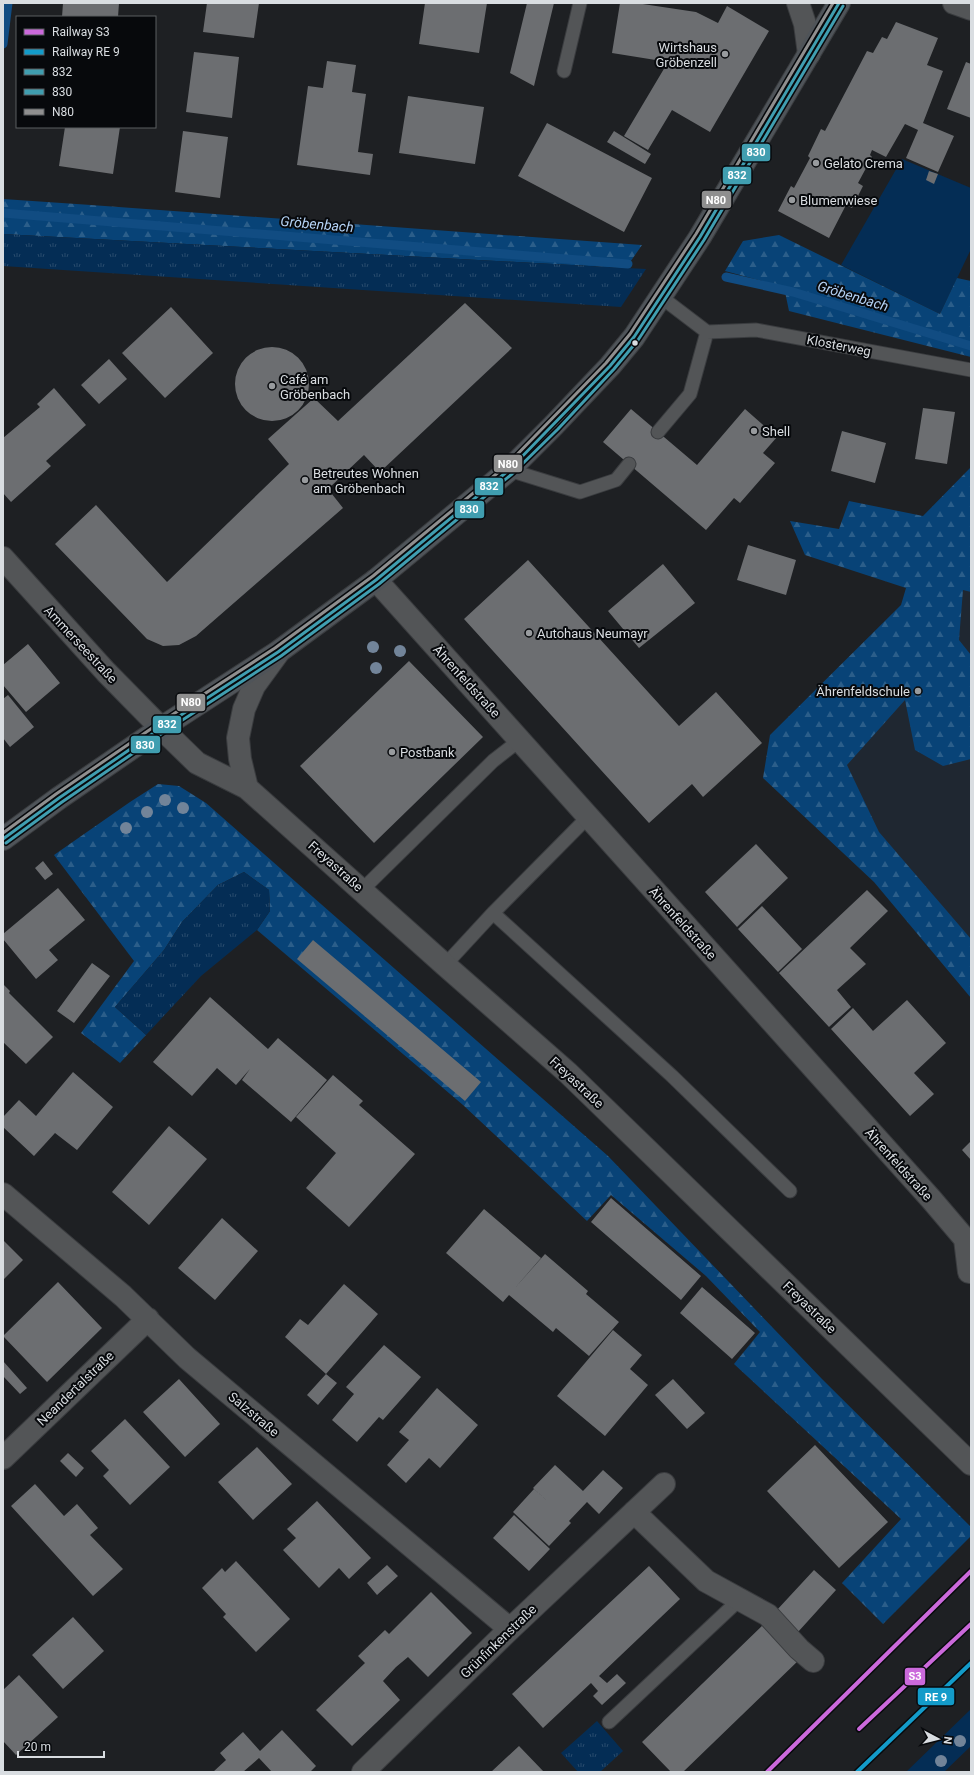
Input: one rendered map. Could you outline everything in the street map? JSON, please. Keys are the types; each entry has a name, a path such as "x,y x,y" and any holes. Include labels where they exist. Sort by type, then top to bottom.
{"main road":[{"path":"3,840 59,798 161,728 278,652 376,580 509,470 610,366 630,343 700,237 839,3"}],"street":[{"path":"798,3 804,24 809,54"},
{"path":"954,3 971,9"},
{"name":"Ammerseestraße","path":"3,558 106,672 161,728"},
{"name":"Ährenfeldstraße","path":"376,580 965,1238 969,1272 971,1272"},
{"path":"247,788 240,759 238,738 244,709 254,686 278,652"},
{"name":"Freyastraße","path":"161,728 197,763 247,788 445,965 568,1072 971,1464"},
{"name":"Salzstraße","path":"3,1194 124,1296 187,1358 510,1629"},
{"name":"Neandertalstraße","path":"3,1458 148,1319"},
{"name":"Grünfinkenstraße","path":"363,1772 510,1629 664,1484"},
{"path":"634,1512 706,1581 768,1615 813,1661"}],"lane":[{"path":"564,70 580,3"},
{"path":"658,432 690,394 707,332 661,297"},
{"name":"Klosterweg","path":"707,332 756,330 971,370"},
{"path":"509,470 580,492 616,480 630,464"},
{"path":"362,890 493,762 520,740"},
{"path":"445,965 493,913 588,816"},
{"path":"493,913 672,1076 790,1191"},
{"path":"608,1722 739,1600"}],"shaded area":[{"name":"Ährenfeldschule","path":"971,517 971,974 788,767"}],"green space":[{"path":"902,159 971,188 971,249 940,314 841,265"},
{"path":"3,199 642,245 626,268 3,234"},
{"path":"3,234 646,269 621,307 3,266"},
{"path":"779,235 940,314 957,278 971,281 971,357 789,311 784,287 725,271 743,241"},
{"path":"971,467 971,592 963,590 959,640 971,655 971,759 943,766 915,750 905,700 847,765 879,832 971,939 971,998 874,882 763,778 770,735 901,605 906,588 805,555 790,521 839,529 849,501 923,516"},
{"path":"158,784 179,786 206,803 608,1156 822,1379 971,1527 971,1536 883,1624 842,1583 901,1519 734,1364 760,1332 706,1276 611,1195 587,1221 463,1105 257,930 270,911 269,890 244,872 218,885 182,922 164,950 115,1007 146,1035 120,1063 81,1033 134,961 54,855"},
{"path":"244,872 269,890 270,911 257,930 201,976 146,1035 115,1007 164,950 182,922 218,885"},
{"path":"971,1709 971,1746 944,1772 906,1772"},
{"path":"597,1721 623,1751 600,1772 578,1772 561,1753"}],"building":[{"path":"63,3 119,3 118,16 62,16"},
{"path":"207,3 259,3 254,38 203,32"},
{"path":"425,3 487,3 479,53 419,44"},
{"path":"527,3 554,3 534,86 510,73"},
{"path":"620,3 636,3 696,12 718,23 727,6 769,31 710,132 672,110 648,150 624,136 668,62 612,53"},
{"path":"896,22 938,38 927,65 943,71 923,123 954,136 938,172 906,158 918,130 905,124 886,157 872,150 870,155 872,157 858,183 863,186 852,208 846,205 829,238 778,211 791,186 794,188 810,158 808,156 821,129 825,131 867,51 873,53 882,37 887,39"},
{"path":"194,52 239,57 232,118 186,112"},
{"path":"327,61 356,65 352,92 366,94 358,152 373,154 370,175 297,165 308,86 323,88"},
{"path":"966,62 971,64 971,118 947,109"},
{"path":"408,96 484,107 475,164 399,153"},
{"path":"547,123 652,178 624,232 518,176"},
{"path":"65,128 120,128 113,174 59,166"},
{"path":"183,131 228,137 220,198 175,192"},
{"path":"614,131 651,154 645,164 607,142"},
{"path":"929,171 938,174 934,184 926,180"},
{"name":"Betreutes Wohnen am Gröbenbach","path":"465,303 512,348 380,472 364,455 328,489 343,508 196,636 179,645 163,646 147,639 55,544 96,505 167,582 289,464 268,439 314,398 338,421"},
{"path":"171,307 213,353 165,398 122,353"},
{"name":"Café am Gröbenbach","path":"272,347 286,350 298,358 306,370 309,384 306,398 298,410 286,418 272,421 258,418 246,410 238,398 235,384 238,370 246,358 258,350"},
{"path":"109,359 127,379 99,404 81,385"},
{"path":"54,388 86,425 46,461 51,466 11,502 3,493 3,438 40,407 37,404"},
{"path":"923,408 955,412 947,464 915,459"},
{"path":"631,409 697,465 745,409 777,437 763,453 775,463 740,503 734,498 706,530 603,442"},
{"path":"842,431 886,443 875,483 831,471"},
{"path":"748,545 796,560 786,595 737,580"},
{"path":"528,560 679,726 716,692 762,743 703,797 692,784 649,823 464,619"},
{"path":"663,564 695,603 639,648 608,611"},
{"path":"28,644 60,683 26,712 3,685 3,665"},
{"name":"Postbank","path":"409,661 483,737 374,843 300,766"},
{"path":"8,695 34,727 10,747 3,738 3,699"},
{"path":"756,844 788,878 737,927 705,892"},
{"path":"43,861 53,874 45,880 35,868"},
{"path":"58,888 85,920 49,950 58,960 36,979 3,939 3,934"},
{"path":"867,890 888,911 850,948 866,964 837,990 851,1007 829,1027 779,973"},
{"path":"762,906 802,949 778,972 738,929"},
{"path":"313,940 481,1082 465,1101 297,959"},
{"path":"92,963 110,976 74,1023 57,1011"},
{"path":"3,984 10,991 9,993 53,1037 26,1064 3,1042"},
{"path":"210,997 268,1049 278,1038 327,1080 291,1122 242,1080 250,1069 236,1085 217,1068 192,1096 153,1062"},
{"path":"907,1000 946,1043 914,1073 934,1094 910,1116 831,1029 853,1008 873,1031"},
{"path":"73,1072 113,1107 77,1150 55,1133 34,1156 3,1127 3,1117 19,1100 36,1116"},
{"path":"333,1075 363,1101 359,1105 415,1154 349,1227 306,1188 336,1153 296,1117"},
{"path":"169,1126 207,1159 149,1225 112,1192"},
{"path":"971,1141 971,1160 962,1150"},
{"path":"611,1198 701,1276 681,1300 591,1222"},
{"path":"484,1209 541,1258 514,1289 545,1254 588,1291 586,1294 619,1322 589,1356 556,1328 553,1332 509,1295 503,1302 446,1253"},
{"path":"222,1218 258,1251 215,1300 178,1268"},
{"path":"3,1240 23,1260 3,1280"},
{"path":"58,1282 102,1328 47,1382 3,1336"},
{"path":"344,1284 378,1314 326,1374 285,1337 300,1319 308,1325"},
{"path":"702,1287 755,1333 732,1359 680,1313"},
{"path":"613,1330 642,1355 630,1369 648,1385 605,1436 557,1396"},
{"path":"384,1345 421,1377 383,1420 379,1417 357,1442 332,1420 354,1394 346,1387"},
{"path":"3,1361 27,1388 20,1394 3,1376"},
{"path":"326,1374 337,1383 318,1405 307,1395"},
{"path":"179,1379 220,1424 185,1457 143,1412"},
{"path":"673,1379 705,1413 687,1429 655,1395"},
{"path":"437,1388 478,1425 440,1468 429,1458 406,1483 387,1465 409,1440 399,1432"},
{"path":"125,1419 170,1467 130,1505 103,1476 109,1470 91,1451"},
{"path":"815,1445 888,1522 839,1568 767,1491"},
{"path":"257,1447 292,1484 253,1520 218,1482"},
{"path":"68,1453 84,1468 76,1477 60,1461"},
{"path":"555,1465 583,1491 603,1470 623,1488 599,1514 587,1502 569,1521 571,1523 549,1546 513,1512 534,1489 553,1506 533,1488"},
{"path":"35,1484 64,1516 77,1504 98,1528 90,1535 123,1569 93,1596 11,1506"},
{"path":"317,1501 371,1558 349,1579 339,1568 319,1588 283,1550 296,1538 287,1529"},
{"path":"514,1515 550,1549 529,1571 493,1538"},
{"path":"236,1561 290,1619 256,1652 223,1617 226,1614 202,1588 222,1568 225,1572"},
{"path":"387,1565 398,1576 377,1595 367,1583"},
{"path":"649,1566 680,1599 599,1676 607,1683 617,1674 626,1683 602,1705 593,1696 598,1691 591,1683 543,1728 512,1694"},
{"path":"814,1570 836,1590 798,1632 776,1611"},
{"path":"431,1592 472,1633 428,1677 408,1657 396,1667 383,1681 400,1700 352,1746 316,1710 365,1663 358,1656 385,1630 389,1634"},
{"path":"73,1617 104,1651 63,1689 32,1655"},
{"path":"765,1623 800,1659 683,1772 671,1772 642,1742"},
{"path":"19,1675 58,1717 16,1755 3,1741 3,1690"},
{"path":"282,1730 316,1766 310,1772 272,1772 259,1758 243,1772 213,1772 226,1760 220,1753 243,1732 260,1751"},
{"path":"519,1746 544,1772 491,1772"}],"waterway":[{"path":"3,44 8,3"},
{"name":"Gröbenbach","path":"3,213 628,264"},
{"name":"Gröbenbach","path":"726,277 793,292 971,346"}],"rail line":[{"name":"S3","path":"767,1772 971,1571"},
{"name":"S3","path":"859,1729 971,1624"}],"transit line":[{"name":"N80","path":"3,833 56,794 158,724 275,648 373,576 506,466 606,363 630,334 696,234 833,3"},
{"name":"832","path":"3,839 59,798 161,728 278,652 376,580 509,470 610,366 634,337 700,237 839,3"},
{"name":"830","path":"6,843 62,802 164,732 281,656 379,584 512,474 558,429 614,369 638,340 704,240 843,6"},
{"path":"857,1772 971,1663"}],"place":[{"name":"Wirtshaus Gröbenzell","path":"725,54"},
{"name":"Gelato Crema","path":"816,163"},
{"name":"Blumenwiese","path":"792,200"},
{"name":"Café am Gröbenbach","path":"272,386"},
{"name":"Shell","path":"754,431"},
{"name":"Betreutes Wohnen am Gröbenbach","path":"305,480"},
{"name":"Autohaus Neumayr","path":"529,633"},
{"name":"Ährenfeldschule","path":"918,691"},
{"name":"Postbank","path":"392,752"}]}
